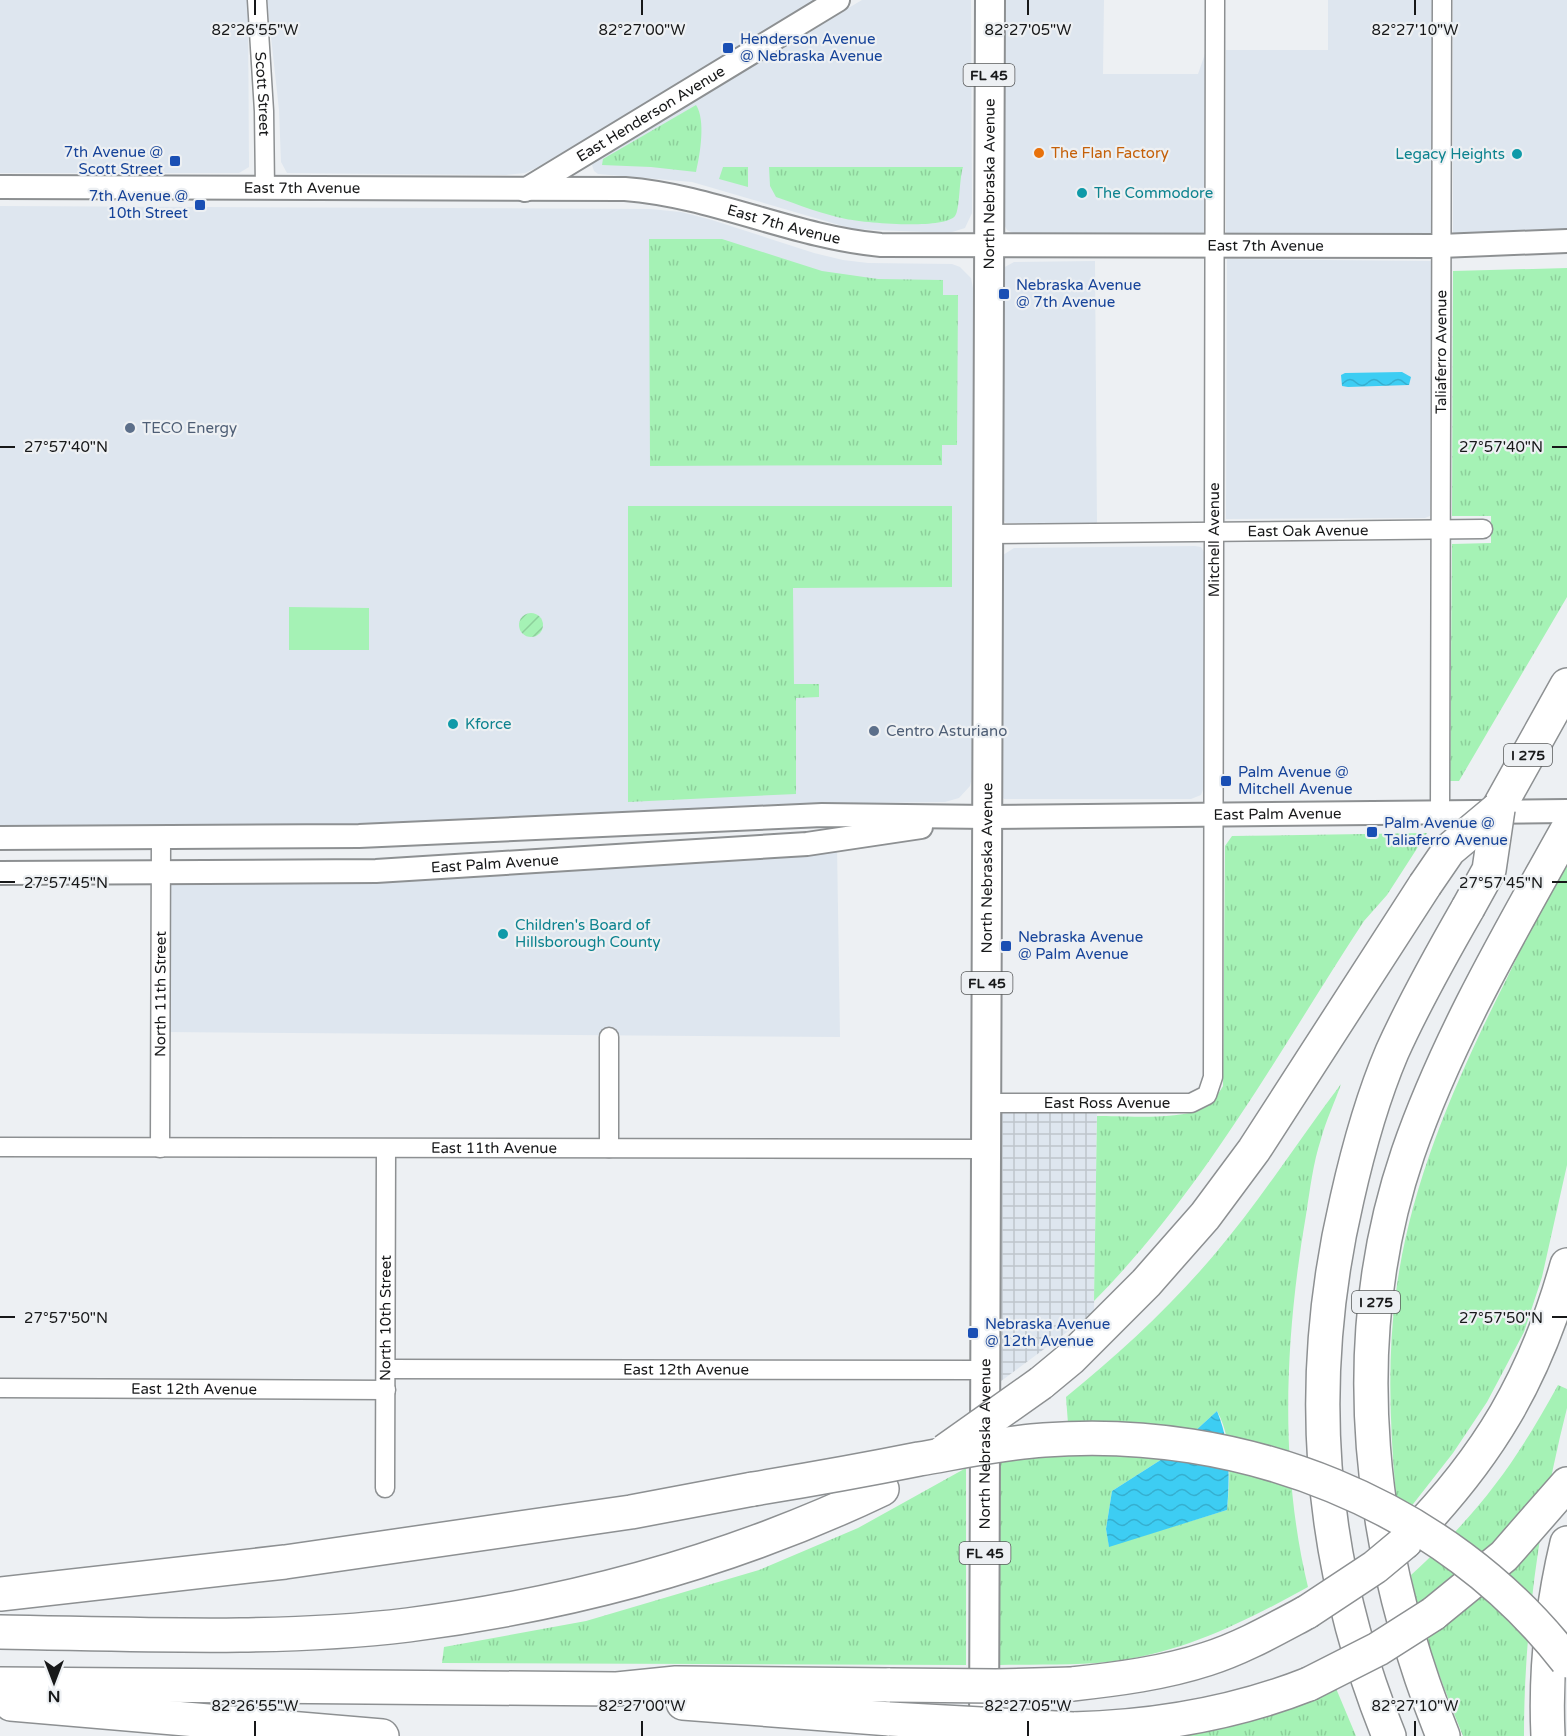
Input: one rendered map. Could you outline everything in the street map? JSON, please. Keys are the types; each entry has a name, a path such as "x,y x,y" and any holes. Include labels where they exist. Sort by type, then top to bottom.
{"highway":[{"name":"I 275","path":"1389,1736 1366,1681 1351,1625 1328,1511 1322,1405 1329,1289 1354,1166 1371,1108 1392,1054 1413,1009 1489,870 1498,809 1563,693"},
{"path":"0,1632 283,1633 406,1625 495,1611 667,1571 834,1512 882,1489 950,1447 1041,1383 1070,1359 1146,1283 1205,1216 1254,1150 1449,850 1498,809"},
{"name":"I 275","path":"1443,1736 1410,1647 1375,1486 1370,1401 1376,1304 1382,1258 1408,1154 1446,1057 1567,830"},
{"path":"0,1684 617,1689 676,1683 996,1686 1072,1684 1135,1677 1208,1659 1261,1637 1307,1612 1375,1567 1405,1542 1434,1513 1473,1465 1505,1418 1541,1347 1567,1265"},
{"path":"0,1594 285,1562 619,1514 967,1450 1043,1440 1125,1438 1200,1447 1244,1456 1286,1468 1349,1492 1428,1535 1499,1588 1535,1623 1567,1661"},
{"path":"617,1689 663,1702 890,1719 1073,1729 1133,1727 1186,1719 1250,1704 1309,1684 1378,1649 1433,1614 1478,1579 1527,1534 1567,1484"},
{"path":"1548,1736 1549,1654 1556,1590 1567,1543"},
{"path":"0,1703 382,1736"}],"main road":[{"name":"North Nebraska Avenue","path":"984,1736 990,0"}],"street":[{"name":"Scott Street","path":"257,0 265,189"},
{"name":"East Henderson Avenue","path":"525,190 838,0"},
{"name":"Mitchell Avenue","path":"1213,1077 1215,0"},
{"name":"Taliaferro Avenue","path":"1440,812 1442,0"},
{"name":"East 7th Avenue","path":"0,188 657,192 699,200 811,235 846,242 881,245 1440,246 1567,241"},
{"name":"East Oak Avenue","path":"987,534 1483,530"},
{"name":"East Palm Avenue","path":"0,838 359,836 822,814 987,817 1567,811"},
{"name":"East Palm Avenue","path":"0,873 376,871 610,858 807,844 987,817"},
{"name":"North 11th Street","path":"160,1148 161,838"},
{"path":"609,1037 609,1148"},
{"name":"East Ross Avenue","path":"987,1103 1191,1103 1207,1095 1213,1077"},
{"name":"East 11th Avenue","path":"0,1147 386,1150 987,1149"},
{"name":"North 10th Street","path":"386,1150 386,1488"},
{"name":"East 12th Avenue","path":"386,1370 986,1370"},
{"name":"East 12th Avenue","path":"0,1388 386,1390"}],"shaded area":[{"path":"0,0 248,0 249,167 239,173 0,173"},
{"path":"267,0 818,0 538,167 525,173 506,175 287,173 281,162 279,110"},
{"path":"862,0 971,0 972,213 965,228 949,233 853,229 692,182 598,174 594,171 592,165 599,155"},
{"path":"1004,0 1104,0 1103,74 1198,74 1206,51 1204,234 1019,236 1007,230 1004,224"},
{"path":"1328,0 1433,0 1432,234 1226,236 1226,50 1328,50"},
{"name":"Legacy Heights","path":"1453,0 1567,0 1567,231 1454,235"},
{"path":"0,206 650,209 681,212 712,220 843,260 868,263 952,264 960,267 971,278 973,288 972,778 970,786 959,798 945,802 789,804 337,826 0,826"},
{"path":"1227,259 1432,261 1430,516 1425,518 1226,519"},
{"path":"1095,261 1097,523 1006,523 1001,517 1003,268 1014,262"},
{"path":"1201,547 1204,552 1204,787 1201,795 1191,799 1004,799 1000,793 1003,555 1014,548"},
{"path":"837,844 840,1037 162,1032 163,877"},
{"path":"1097,1107 1094,1312 989,1390 992,1108"}],"green space":[{"path":"696,105 701,119 701,128 696,172 602,165 603,159"},
{"path":"723,167 748,167 748,187 719,179"},
{"path":"769,167 963,167 955,216 936,223 903,224 846,219 776,197 770,186"},
{"path":"649,239 722,239 822,271 878,279 943,280 943,295 958,295 957,445 942,445 942,465 650,466"},
{"path":"1567,268 1567,597 1459,781 1450,781 1452,544 1491,543 1491,516 1452,516 1453,271"},
{"path":"628,506 952,506 952,587 793,588 794,684 819,684 819,697 796,698 796,794 628,802"},
{"path":"289,607 369,608 369,650 289,650"},
{"path":"531,613 539,617 543,625 539,633 531,637 523,633 519,625 523,617"},
{"path":"1427,833 1387,895 1364,921 1205,1166 1134,1258 1094,1301 1097,1116 1179,1115 1208,1105 1223,1086 1225,846 1232,836"},
{"path":"1567,858 1567,1165 1542,1277 1524,1332 1487,1402 1453,1453 1410,1508 1396,1496 1391,1419 1391,1343 1403,1250 1425,1169 1455,1090 1536,917"},
{"path":"1341,1084 1318,1148 1293,1307 1288,1401 1289,1448 1292,1495 1308,1587 1218,1632 1172,1649 1123,1660 1093,1663 1000,1665 998,1458 1070,1450 1066,1397 1143,1330 1197,1275 1247,1214","holes":["1217,1411 1222,1422 1229,1459 1227,1510 1109,1546 1106,1529 1112,1491 1170,1454"]},
{"path":"1558,1385 1567,1389 1567,1408 1557,1448 1535,1571 1527,1653 1524,1736 1463,1736 1426,1637 1411,1575 1456,1531 1494,1487"},
{"path":"966,1468 966,1665 442,1663 444,1647 586,1621 759,1570 858,1528"},
{"path":"1335,1686 1356,1736 1164,1736"}],"water":[{"path":"1402,372 1411,377 1409,385 1342,386 1341,375 1345,373"},
{"path":"1217,1411 1228,1459 1227,1510 1109,1547 1106,1529 1112,1491 1170,1454"}],"place":[{"name":"Henderson Avenue @ Nebraska Avenue","path":"728,48"},
{"name":"The Flan Factory","path":"1039,153"},
{"name":"Legacy Heights","path":"1517,154"},
{"name":"7th Avenue @ Scott Street","path":"175,161"},
{"name":"The Commodore","path":"1082,193"},
{"name":"7th Avenue @ 10th Street","path":"200,205"},
{"name":"Nebraska Avenue @ 7th Avenue","path":"1004,294"},
{"name":"TECO Energy","path":"130,428"},
{"name":"Kforce","path":"453,724"},
{"name":"Centro Asturiano","path":"874,731"},
{"name":"Palm Avenue @ Mitchell Avenue","path":"1226,781"},
{"name":"Palm Avenue @ Taliaferro Avenue","path":"1372,832"},
{"name":"Children's Board of Hillsborough County","path":"503,934"},
{"name":"Nebraska Avenue @ Palm Avenue","path":"1006,946"},
{"name":"Nebraska Avenue @ 12th Avenue","path":"973,1333"}]}
